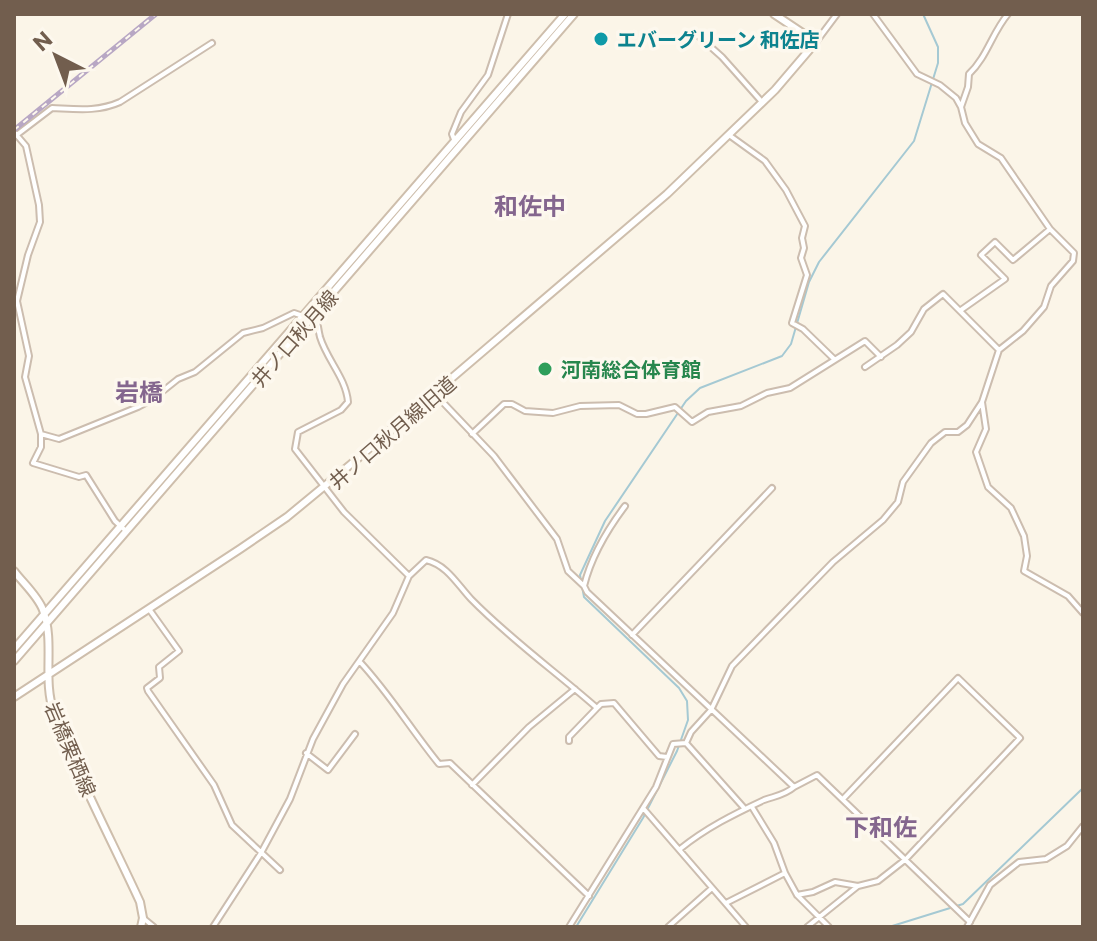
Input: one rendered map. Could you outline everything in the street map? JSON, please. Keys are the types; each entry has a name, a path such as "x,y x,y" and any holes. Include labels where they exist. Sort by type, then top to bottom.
{"main road":[{"name":"井ノ口秋月線","path":"457,144 565,14"},
{"name":"井ノ口秋月線","path":"14,649 124,529 457,144 574,14"},
{"path":"774,14 816,42"},
{"name":"井ノ口秋月線旧道","path":"323,487 667,194 762,102 816,42"},
{"name":"井ノ口秋月線","path":"14,661 304,316 313,310"},
{"path":"14,697 287,517 323,487"},
{"name":"岩橋栗栖線","path":"14,571 41,605 46,624 48,693 54,712 140,902 143,918"},
{"path":"141,927 143,918"}],"street":[{"path":"457,144 452,134 461,112 488,75 508,14"},
{"name":"井ノ口秋月線旧道","path":"816,42 837,14"},
{"path":"684,743 711,710 732,666 833,562 883,520 898,502 903,482 931,443 945,432 958,432 967,425 982,402 999,350 1023,331 1044,307 1051,286 1073,261 1074,253 1050,229 1001,158 978,144 965,123 956,98 940,85 917,74 873,14"},
{"path":"961,107 969,74 980,64 993,34 1008,14"},
{"path":"694,32 722,57 762,102"},
{"path":"124,529 86,475 79,477 33,463 41,447 41,434 25,377 29,356 17,301 40,222 26,146 15,135 52,108 87,109 108,107 120,102 212,43"},
{"path":"727,134 765,161 786,190 805,226 801,258 807,275 792,323 803,329 834,359"},
{"path":"960,311 1005,279 981,255 995,242 1013,260 1050,229"},
{"path":"865,367 911,332 924,309 943,294 999,350"},
{"path":"313,310 324,348 347,393 348,402 341,410 298,432 296,436 295,449 323,487"},
{"path":"41,434 59,439 138,407 178,379 195,372 243,333 263,328 294,313 304,316"},
{"path":"472,434 504,404 512,404 525,411 553,413 580,406 619,405 637,414 675,407 692,422 708,412 750,403 767,393 790,388 865,341 881,357"},
{"path":"435,393 494,456 557,539 568,571 587,592 794,787"},
{"path":"982,402 986,429 976,452 978,462 988,487 1011,508 1024,536 1027,556 1024,571 1068,596 1083,613"},
{"name":"井ノ口秋月線旧道","path":"323,487 409,576"},
{"path":"632,635 772,488"},
{"path":"584,586 587,573 610,526 625,506"},
{"path":"213,927 261,853 290,799 306,753 343,684 393,613 409,576 426,560 437,563 527,651 598,707"},
{"path":"149,609 179,651 159,667 160,678 147,688 148,691 214,785 232,825 280,870"},
{"path":"359,661 439,764 450,763 589,896"},
{"path":"797,895 835,882 858,886 878,881 906,859 1020,738 958,678 843,799"},
{"path":"472,785 529,727 575,689"},
{"path":"569,741 569,737 598,707 608,702 614,703 659,756 667,757"},
{"path":"306,753 328,770 355,734"},
{"path":"569,927 656,787 673,744 684,743"},
{"path":"684,743 745,809"},
{"path":"680,849 716,822 786,793 817,775 956,907 968,924 990,885 1019,862 1046,859 1067,846 1083,826"},
{"path":"752,807 774,843 797,895 829,927"},
{"path":"643,808 746,927"},
{"path":"725,903 785,873"},
{"path":"807,927 858,886"},
{"path":"668,927 712,888"},
{"path":"143,918 154,927"}],"waterway":[{"path":"576,927 643,818 677,751 688,720 687,701 679,688 584,597 580,575 605,521 686,401 700,388 782,356 791,344 809,282 819,262 914,141 938,63 938,47 923,14"},
{"path":"889,927 963,904 1083,788"}],"railway":[{"path":"14,130 156,14"}],"place":[{"name":"エバーグリーン 和佐店","path":"601,39"},
{"name":"河南総合体育館","path":"545,369"}],"district":[{"name":"和佐中","path":"530,205"},
{"name":"岩橋","path":"139,391"},
{"name":"下和佐","path":"881,826"}]}
